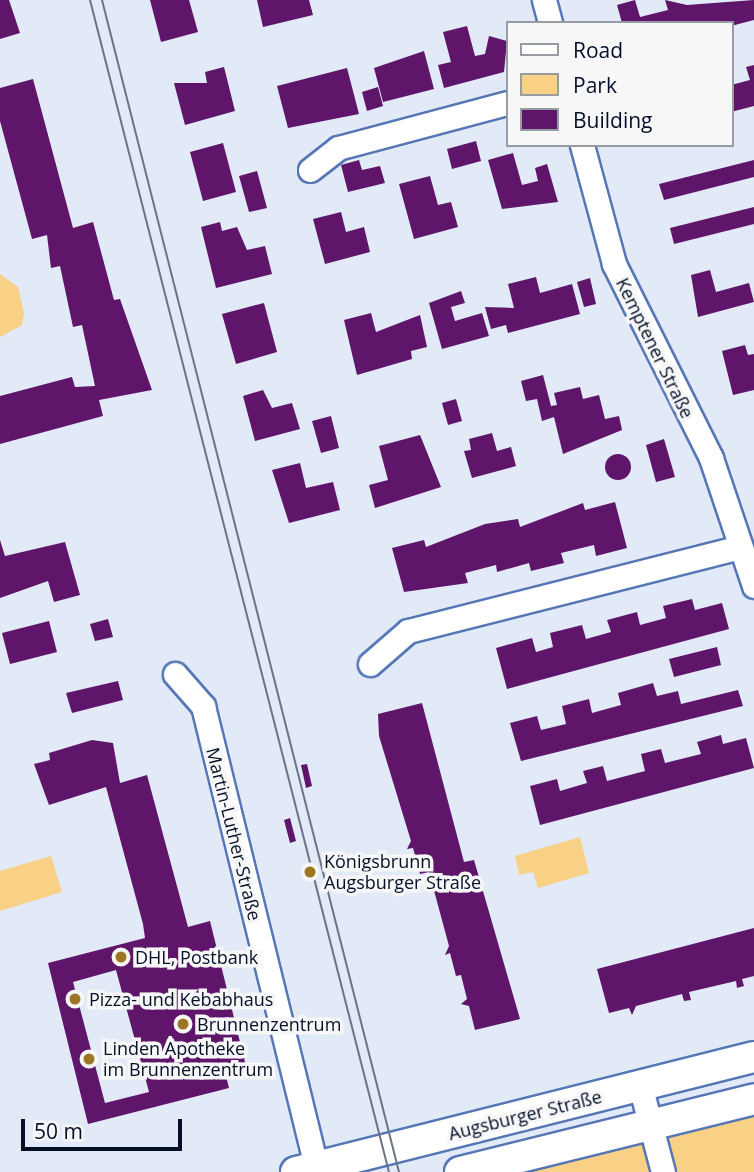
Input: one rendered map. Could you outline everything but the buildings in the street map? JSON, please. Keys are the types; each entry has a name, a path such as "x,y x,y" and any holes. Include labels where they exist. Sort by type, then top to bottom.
{"street":[{"path":"544,0 549,21"},
{"path":"310,170 338,148 505,104"},
{"name":"Kemptener Straße","path":"583,147 614,264 710,458 754,586"},
{"path":"370,664 408,631 741,547"},
{"name":"Martin-Luther-Straße","path":"175,674 203,706 306,1169"},
{"name":"Augsburger Straße","path":"306,1169 754,1057"},
{"path":"640,1085 663,1172"},
{"path":"460,1172 754,1099"}],"green space":[{"path":"0,274 18,287 24,313 22,325 0,337"},
{"path":"580,837 589,873 538,888 533,872 519,875 515,856"},
{"path":"51,856 62,892 0,911 0,871"},
{"path":"754,1111 754,1172 514,1172"}],"tram line":[{"path":"90,0 389,1172"},
{"path":"102,0 399,1172"}],"place":[{"name":"Königsbrunn Augsburger Straße","path":"310,872"},
{"name":"DHL, Postbank","path":"121,957"},
{"name":"Pizza- und Kebabhaus","path":"75,999"},
{"name":"Brunnenzentrum","path":"183,1024"},
{"name":"Linden Apotheke im Brunnenzentrum","path":"89,1059"}]}
